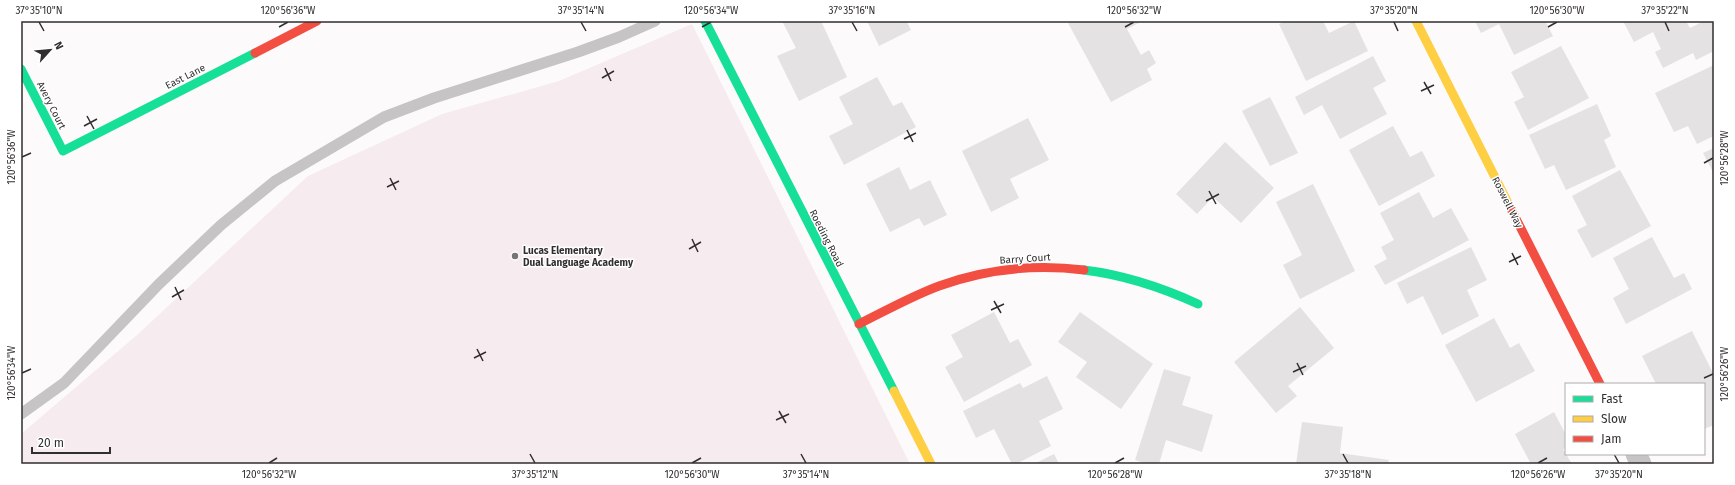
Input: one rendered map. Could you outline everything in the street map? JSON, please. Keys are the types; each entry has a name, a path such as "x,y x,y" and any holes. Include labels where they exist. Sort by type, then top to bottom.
{"street":[{"name":"East Lane","path":"63,151 318,21"},
{"name":"Roeding Road","path":"705,21 931,464"},
{"name":"Roswell Way","path":"1416,21 1599,383"},
{"name":"Avery Court","path":"21,69 63,151"},
{"name":"Barry Court","path":"859,324 909,298 940,285 988,272 1021,268 1060,267 1109,273 1152,284 1198,304"},
{"path":"1636,455 1641,464"}],"lane":[{"path":"21,414 64,383 159,284 221,225 275,182 384,117 434,98 578,52 619,37 655,21"}],"shaded area":[{"name":"Lucas Elementary Dual Language Academy","path":"692,24 910,464 21,464 21,434 137,335 308,176 442,114 559,81"}],"building":[{"path":"782,21 821,21 847,77 799,101 777,56 796,48"},
{"path":"867,21 909,21 907,22 911,30 879,46"},
{"path":"1072,21 1143,21 1127,29 1141,55 1149,50 1156,63 1147,69 1152,80 1111,102 1068,23"},
{"path":"1286,21 1323,21 1329,33 1354,21 1368,51 1306,81 1279,24"},
{"path":"1475,21 1545,21 1553,36 1514,55 1499,24 1481,33"},
{"path":"1623,21 1686,21 1690,28 1704,21 1714,21 1714,51 1696,60 1693,53 1663,68 1655,52 1661,49 1653,32 1634,42"},
{"path":"1561,46 1589,98 1528,130 1514,102 1524,97 1511,72"},
{"path":"1373,56 1386,81 1373,88 1387,114 1340,139 1322,105 1304,115 1295,97"},
{"path":"1714,65 1714,136 1697,144 1688,126 1674,132 1655,93"},
{"path":"877,77 893,106 902,102 916,127 844,165 829,136 853,124 839,97"},
{"path":"1270,97 1298,153 1270,166 1242,111"},
{"path":"1597,104 1611,136 1604,140 1616,167 1566,190 1554,165 1545,169 1529,135"},
{"path":"1028,118 1049,160 1010,179 1019,198 991,212 962,151"},
{"path":"1393,126 1410,157 1422,151 1435,176 1379,206 1349,150"},
{"path":"1225,142 1274,188 1241,223 1213,197 1197,214 1176,194"},
{"path":"1714,148 1714,174 1703,153"},
{"path":"899,167 910,190 930,180 947,215 924,226 919,218 890,232 866,184"},
{"path":"1620,170 1651,226 1592,258 1577,230 1587,225 1572,196"},
{"path":"1313,184 1355,271 1300,299 1283,265 1302,255 1276,202"},
{"path":"1419,192 1433,218 1451,208 1469,240 1385,285 1374,266 1387,259 1381,247 1394,240 1380,213"},
{"path":"1652,237 1674,278 1684,273 1692,289 1626,324 1613,298 1629,289 1613,258"},
{"path":"1471,247 1487,280 1467,290 1479,316 1442,335 1423,296 1407,304 1397,283"},
{"path":"1300,307 1334,348 1288,386 1297,396 1276,413 1234,362"},
{"path":"994,312 1010,343 1018,339 1032,365 964,402 945,367 963,357 951,335"},
{"path":"1080,312 1153,364 1121,409 1076,377 1087,362 1058,342"},
{"path":"1494,318 1510,348 1519,343 1535,371 1476,402 1445,345"},
{"path":"1692,331 1714,375 1714,425 1705,429 1705,383 1656,383 1642,356"},
{"path":"1164,369 1191,377 1182,405 1213,415 1202,452 1166,440 1159,464 1147,464 1135,460"},
{"path":"1047,376 1063,409 1039,421 1051,446 1016,464 1012,464 994,429 976,438 963,411 1020,383 1023,388"},
{"path":"1554,412 1565,433 1565,448 1563,449 1565,455 1567,455 1572,464 1531,464 1515,434"},
{"path":"1302,422 1343,427 1340,453 1389,460 1388,464 1296,464"},
{"path":"1054,454 1059,464 1034,464"}],"traffic: fast":[{"path":"705,21 894,391"},
{"path":"21,69 63,151 255,53"},
{"path":"1084,270 1142,282 1198,304"}],"traffic: slow":[{"path":"1416,21 1509,205"},
{"path":"894,391 931,464"}],"traffic: jam":[{"path":"255,53 317,21"},
{"path":"1509,205 1599,383"},
{"path":"859,324 929,290 975,275 1011,269 1029,268 1066,268 1084,270"}],"place":[{"name":"Lucas Elementary Dual Language Academy","path":"515,256"}]}
